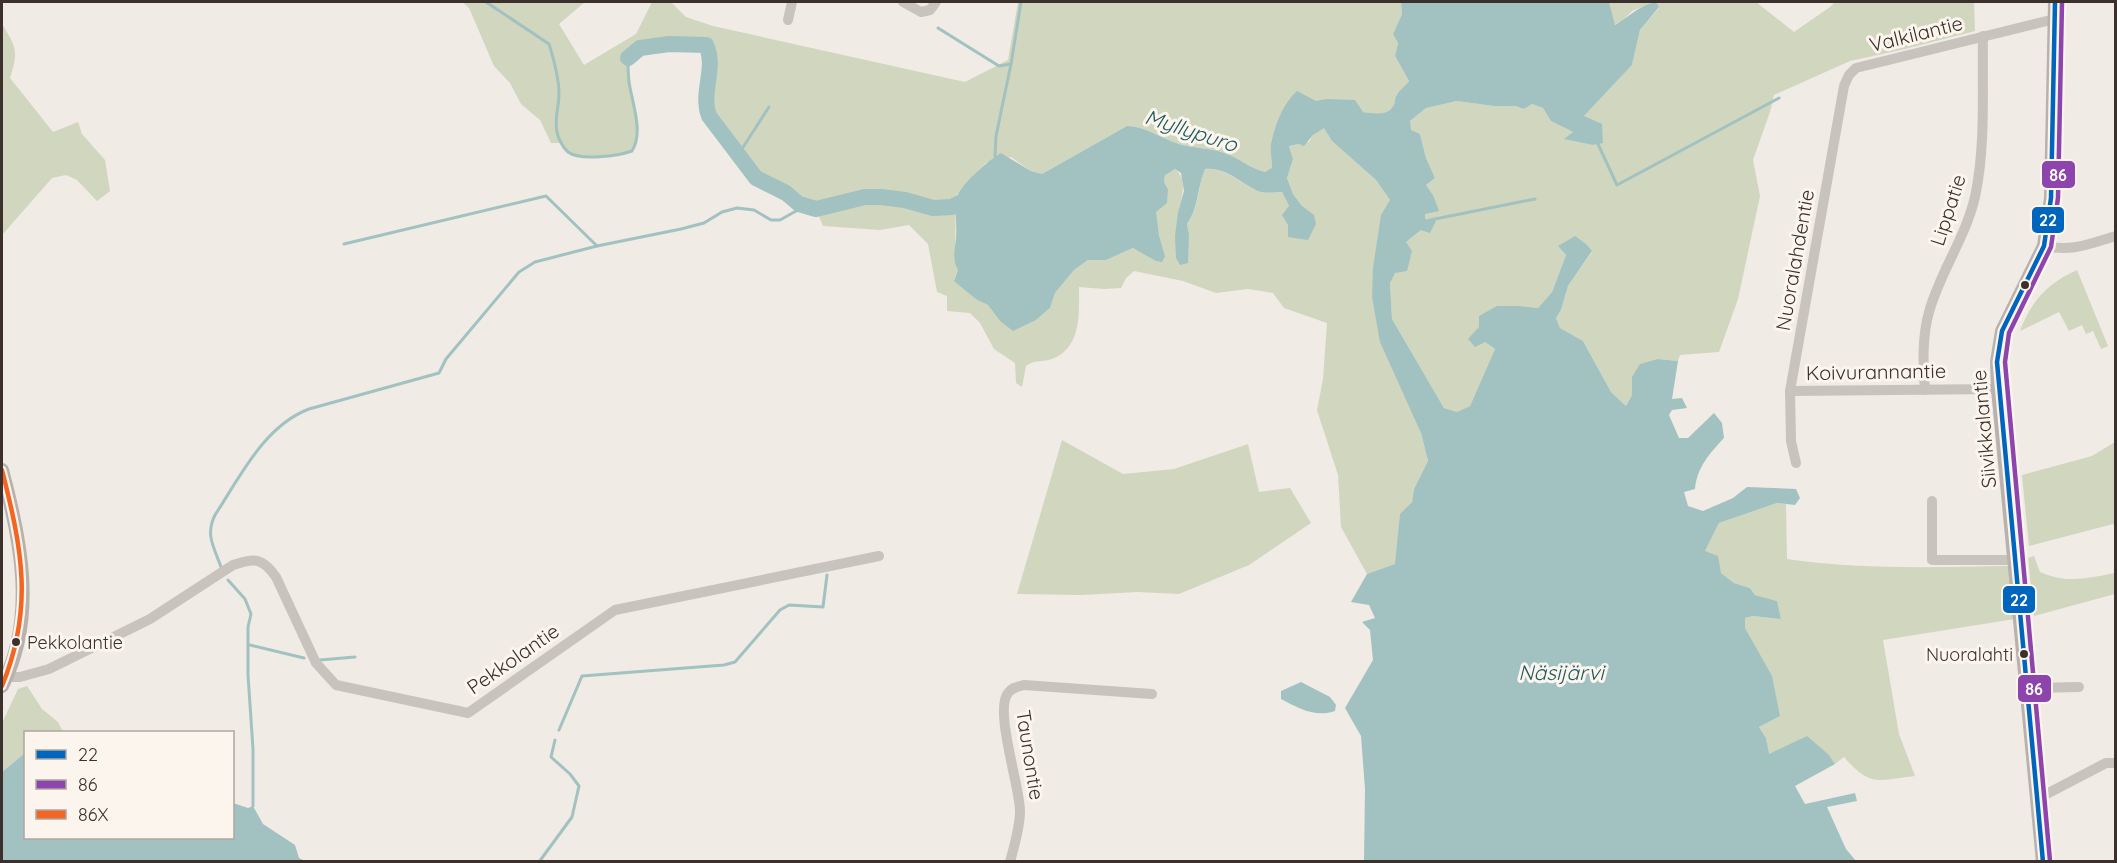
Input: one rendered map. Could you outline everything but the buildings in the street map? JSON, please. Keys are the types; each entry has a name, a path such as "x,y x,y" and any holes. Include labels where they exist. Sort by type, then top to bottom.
{"main road":[{"name":"Siivikkalantie","path":"2043,861 1998,389 1998,362 2002,331 2044,246 2051,198 2055,2"},
{"path":"2,470 21,552 23,586 19,630 4,682"}],"street":[{"path":"788,20 792,2"},
{"path":"903,2 921,12 930,10 936,2"},
{"name":"Valkilantie","path":"1856,68 2055,19"},
{"name":"Lippatie","path":"1924,390 1925,330 1929,311 1960,242 1974,199 1979,172 1983,36"},
{"name":"Nuoralahdentie","path":"1796,463 1791,441 1790,391 1844,86 1849,75 1856,68"},
{"path":"2044,246 2062,250 2072,249 2115,236"},
{"name":"Koivurannantie","path":"1790,391 1998,389"},
{"path":"1932,501 1932,560 2015,560"},
{"name":"Pekkolantie","path":"4,682 49,669 150,619 233,565 248,560 258,560 268,566 276,577 315,663 336,685 468,713 615,610 879,556"},
{"name":"Taunontie","path":"1010,861 1020,810 1003,703 1006,694 1013,688 1024,685 1152,694"},
{"path":"2027,688 2079,687"},
{"path":"2037,799 2106,763 2115,763"}],"green space":[{"path":"462,2 585,2 559,24 584,65 636,34 652,2 671,2 686,17 713,26 965,82 1008,60 1018,2 1401,2 1402,14 1393,34 1398,43 1395,56 1409,81 1396,95 1394,107 1388,112 1378,114 1363,112 1326,99 1281,114 1271,146 1272,169 1265,172 1227,154 1182,145 1133,126 1127,126 1042,174 1031,171 1011,157 986,163 956,196 955,254 958,270 954,280 977,300 988,305 1000,321 1036,320 1050,308 1055,293 1074,270 1088,260 1106,260 1133,248 1145,254 1165,256 1155,212 1168,189 1164,182 1165,174 1175,169 1183,183 1178,212 1189,234 1187,224 1196,204 1204,169 1212,169 1226,173 1261,192 1282,192 1289,206 1288,237 1302,206 1293,194 1287,178 1293,159 1289,146 1309,142 1313,135 1324,127 1332,141 1376,180 1390,200 1372,297 1377,319 1421,433 1428,461 1414,489 1412,502 1400,515 1396,564 1367,574 1341,527 1338,475 1317,410 1323,379 1327,323 1284,308 1273,293 1248,289 1216,293 1183,281 1134,271 1126,278 1121,288 1079,287 1078,319 1073,340 1060,355 1026,366 1022,387 1016,383 1015,363 994,349 980,323 970,313 947,311 947,296 937,292 928,244 909,225 880,230 823,226 816,209 799,204 786,193 756,178 709,116 706,98 710,62 706,45 669,44 640,48 628,58 629,82 638,126 636,143 632,151 625,153 585,157 571,153 561,143 551,143 540,120 521,104 510,83 494,66 469,8"},
{"path":"1609,2 1653,2 1632,11 1614,25"},
{"path":"1656,2 1756,2 1794,32 1835,2 1974,2 1975,31 1850,61 1774,95 1753,160 1760,196 1738,299 1719,352 1680,355 1678,361 1658,359 1632,377 1632,395 1626,406 1611,392 1583,341 1560,328 1556,318 1561,310 1568,286 1592,252 1558,246 1566,255 1552,292 1538,308 1520,306 1485,342 1495,349 1470,406 1457,412 1444,408 1392,319 1390,283 1406,242 1421,230 1425,214 1434,201 1426,185 1435,178 1426,158 1420,134 1410,130 1410,121 1426,108 1457,101 1494,106 1515,106 1524,109 1532,104 1543,108 1551,121 1573,132 1565,139 1594,145 1603,142 1602,134 1584,116 1632,65 1640,30 1659,8"},
{"path":"2,24 15,50 15,61 10,78 53,132 78,122 82,134 105,160 110,191 97,201 77,180 66,175 52,178 2,235"},
{"path":"2077,270 2108,346 2101,349 2093,331 2086,334 2082,325 2069,331 2059,312 2020,331 2029,311 2042,294 2057,281"},
{"path":"1062,440 1123,474 1174,469 1248,444 1259,492 1290,488 1311,523 1249,565 1179,594 1138,592 1082,595 1017,594"},
{"path":"2115,442 2115,527 2113,524 2029,546 2022,475 2092,456"},
{"path":"1777,503 1786,504 1787,559 1871,566 2011,566 2015,619 1883,640 1899,734 1915,776 1876,780 1861,774 1844,757 1835,764 1829,755 1768,754 1766,738 1759,727 1779,716 1755,648 1745,628 1745,618 1753,616 1781,619 1777,601 1755,595 1750,588 1734,583 1721,573 1705,551 1719,523"},
{"path":"2034,556 2040,572 2059,578 2077,579 2115,573 2115,594 2034,616 2028,558"},
{"path":"27,686 42,709 58,722 62,731 24,731 24,754 2,772 2,723 18,689"}],"water":[{"name":"Näsijärvi","path":"1401,2 1609,2 1615,25 1644,6 1656,2 1659,7 1640,30 1632,65 1584,116 1602,124 1603,143 1593,145 1564,139 1573,132 1551,121 1543,108 1532,104 1524,109 1515,106 1494,106 1457,101 1426,108 1410,121 1411,130 1420,134 1426,158 1435,178 1426,185 1439,211 1425,214 1425,219 1436,221 1430,233 1421,230 1406,242 1412,251 1407,271 1395,273 1390,283 1392,319 1444,408 1457,412 1470,406 1495,349 1485,342 1475,347 1468,339 1479,327 1479,316 1497,306 1538,308 1552,292 1566,255 1558,246 1575,236 1592,251 1568,286 1561,310 1556,318 1560,328 1583,341 1611,392 1626,406 1632,395 1632,377 1640,364 1658,359 1678,361 1672,399 1682,398 1687,408 1672,410 1669,415 1679,438 1688,438 1714,413 1722,423 1724,438 1701,467 1695,489 1684,492 1688,506 1703,511 1733,498 1747,487 1796,489 1800,498 1795,505 1777,503 1719,523 1705,551 1718,556 1721,573 1734,583 1750,588 1755,595 1777,601 1781,619 1753,616 1745,618 1745,628 1772,676 1780,716 1759,727 1766,738 1769,754 1807,736 1829,755 1835,764 1795,786 1805,804 1855,793 1857,801 1827,807 1846,849 1856,861 1364,861 1365,789 1361,736 1345,708 1373,660 1370,630 1362,622 1375,618 1369,605 1351,602 1367,574 1395,564 1400,514 1412,502 1414,489 1428,461 1421,433 1380,342 1372,297 1373,268 1381,215 1390,200 1376,180 1332,141 1324,128 1313,135 1304,146 1299,144 1289,146 1293,159 1287,178 1293,194 1302,206 1314,215 1316,224 1308,240 1288,237 1288,225 1282,215 1289,206 1282,192 1261,192 1220,170 1205,169 1194,211 1187,224 1188,263 1180,265 1176,258 1175,236 1184,191 1181,173 1175,169 1165,175 1164,182 1168,189 1167,203 1156,212 1165,256 1162,262 1133,248 1106,260 1088,260 1074,270 1055,293 1050,308 1036,320 1013,331 1000,321 988,305 977,300 954,281 958,270 954,254 958,194 975,174 1001,153 1031,171 1042,174 1127,126 1133,126 1182,145 1221,152 1265,172 1272,168 1271,144 1277,122 1297,91 1316,101 1355,100 1363,112 1388,111 1394,105 1397,94 1409,81 1395,56 1398,43 1393,34 1402,14"},
{"path":"1301,682 1330,697 1336,705 1335,711 1314,713 1281,699 1281,691"},
{"path":"24,754 24,839 234,839 234,803 248,808 253,806 263,824 295,845 299,858 305,861 2,861 2,772"}],"waterway":[{"name":"Myllypuro","path":"486,2 549,44 559,88 557,132 564,148 574,155 599,157 632,151 637,126 629,82 628,58"},
{"path":"995,156 996,136 1021,2"},
{"path":"938,28 999,66 1011,64"},
{"name":"Myllypuro","path":"628,58 640,48 669,44 706,45 710,62 706,98 709,116 756,178 786,193 799,204 816,209 865,197 881,197 905,200 933,208 952,207 976,197"},
{"path":"1598,144 1617,185 1779,98"},
{"path":"738,155 769,107"},
{"path":"344,244 546,196 597,246"},
{"path":"1430,220 1535,199"},
{"path":"221,567 213,547 212,522 244,469 279,427 309,409 439,373 446,359 519,272 535,262 704,223 722,212 737,208 754,210 771,220 780,220 805,206"},
{"path":"559,730 582,676 724,665 735,662 780,610 789,605 823,607 827,575"},
{"path":"228,580 245,599 251,614 248,627 248,675 253,749 253,806"},
{"path":"250,645 304,658"},
{"path":"320,660 355,657"},
{"path":"539,862 572,817 579,786 570,774 551,757 555,740"}],"transit line":[{"name":"22","path":"2043,862 1997,362 2002,331 2044,246 2051,198 2055,2"},
{"name":"86","path":"2050,861 2005,362 2009,333 2051,247 2058,198 2062,2"},
{"name":"86X","path":"2,470 15,526 22,578 18,630 12,658 2,686"}],"place":[{"name":"Pekkolantie","path":"16,642"},
{"name":"Nuoralahti","path":"2024,654"}]}
